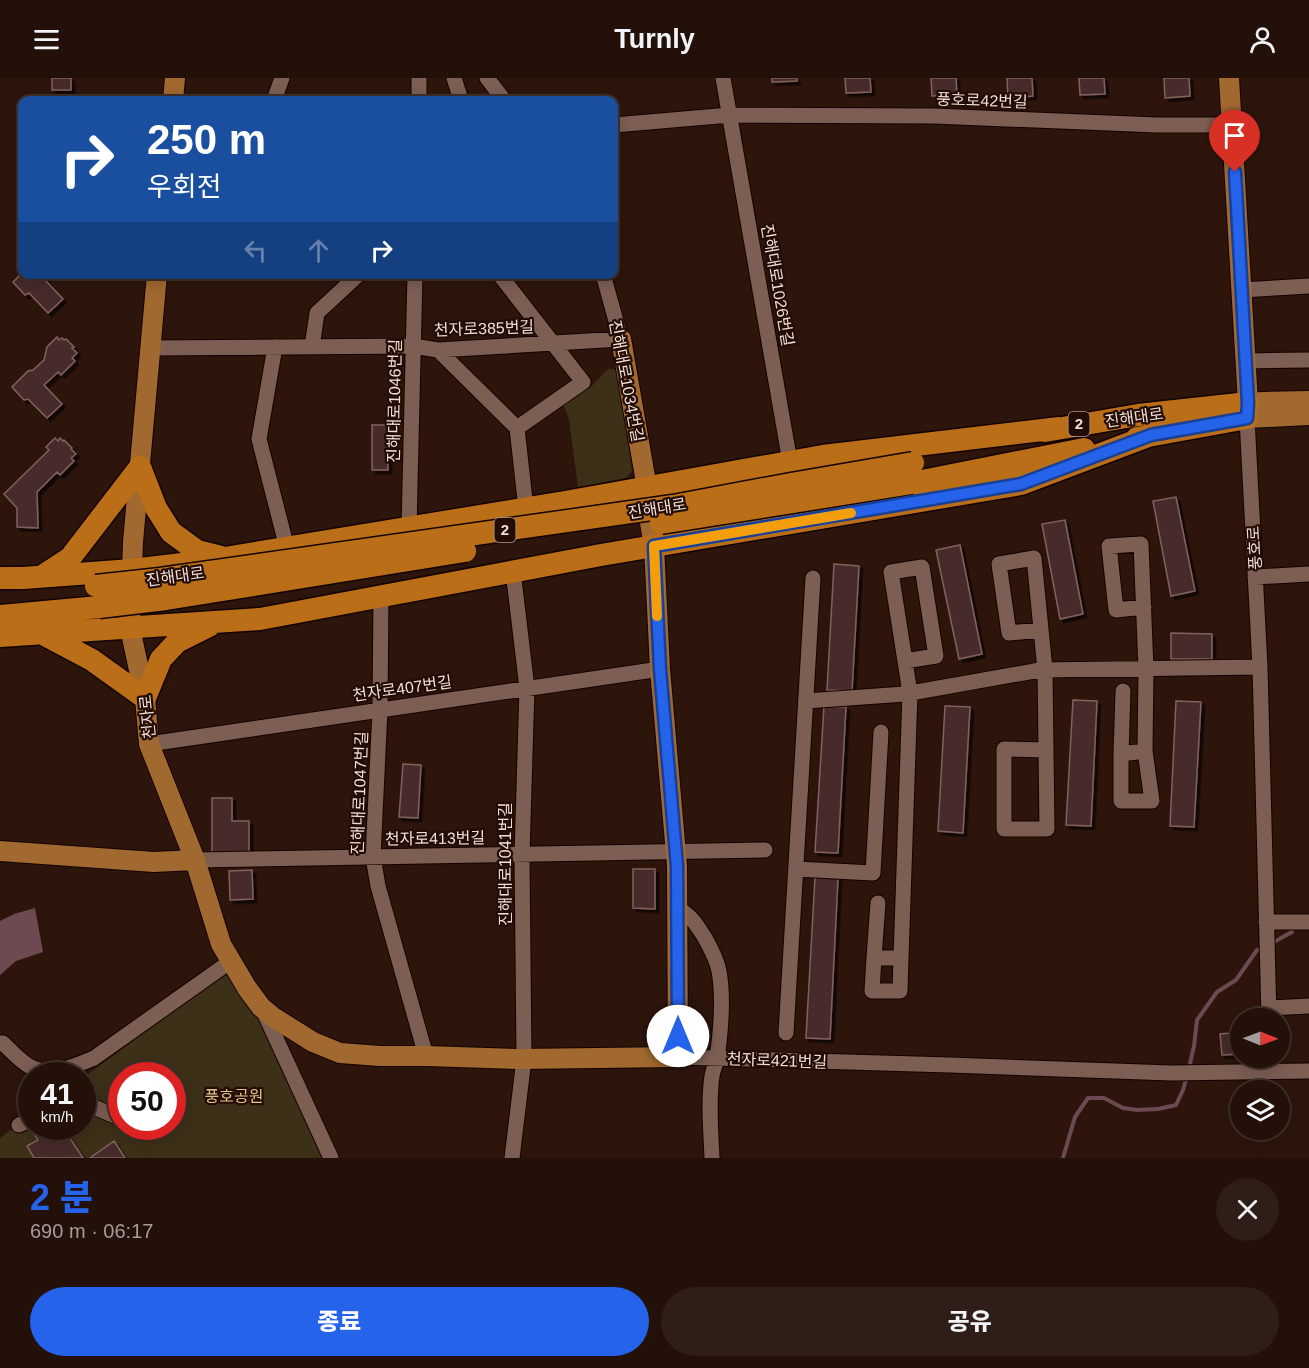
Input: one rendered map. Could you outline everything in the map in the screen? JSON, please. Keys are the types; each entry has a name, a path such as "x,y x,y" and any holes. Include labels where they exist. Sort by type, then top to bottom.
{"highway":[{"name":"진해대로","path":"0,615 97,596 160,579 662,507 790,484 912,473 1059,428 1138,415 1248,411"},
{"name":"진해대로","path":"0,592 166,599 512,543 680,520 912,473 1151,435 1248,411"},
{"path":"0,578 132,570 225,558 526,509 823,456 1059,428"},
{"path":"0,636 260,619 513,571 1021,484 1151,435"},
{"path":"140,467 156,508 171,532 197,551 225,558"},
{"path":"41,576 70,558 140,467"},
{"path":"41,633 92,660 146,698 161,659 177,642 218,622"}],"main road":[{"path":"173,96 175,78"},
{"name":"풍호로","path":"1229,78 1248,411"},
{"name":"천자로","path":"157,279 133,542 130,628 146,698 149,744 195,860 221,944 261,1007"},
{"name":"진해대로1034번길","path":"621,339 647,488 654,546 660,669 676,852 678,1058"},
{"name":"진해대로","path":"1248,411 1263,402 1309,401"},
{"name":"진해대로","path":"1248,411 1309,415"},
{"path":"0,851 154,862 195,860"},
{"name":"천자로421번길","path":"261,1007 313,1042 340,1053 524,1059 678,1058"}],"street":[{"path":"275,96 282,78"},
{"path":"419,78 419,96"},
{"path":"454,78 460,96"},
{"path":"487,78 501,96"},
{"name":"진해대로1026번길","path":"723,78 790,462"},
{"name":"풍호로42번길","path":"618,125 730,115 934,116 1232,125"},
{"path":"312,347 317,313 354,279"},
{"name":"진해대로1046번길","path":"409,528 415,279"},
{"path":"503,279 583,382 517,428"},
{"name":"진해대로1034번길","path":"604,279 621,339"},
{"path":"1241,290 1309,286"},
{"name":"천자로385번길","path":"150,348 413,346 438,350 621,339"},
{"path":"275,347 259,439 287,548"},
{"path":"438,350 517,428 526,509"},
{"path":"1246,361 1309,360"},
{"name":"풍호로","path":"1248,411 1260,667 1269,1008"},
{"path":"1124,691 1121,801 1152,801 1145,752 1146,669 1142,544 1109,546 1116,610 1144,607"},
{"path":"1041,630 1009,633 999,564 1034,558 1045,670 1047,829 1004,829 1004,749 1046,750"},
{"path":"878,903 872,991 900,991 910,693 905,662 891,572 922,567 936,656 905,662"},
{"name":"진해대로1041번길","path":"512,1158 524,1059 522,855 527,688 513,571"},
{"path":"1255,577 1309,574"},
{"path":"786,1033 813,578"},
{"name":"진해대로1047번길","path":"381,596 380,710 374,857 378,886 426,1056"},
{"path":"806,701 910,693 1045,670 1260,667"},
{"name":"천자로407번길","path":"149,744 660,669"},
{"path":"796,869 873,873 881,732"},
{"path":"1121,754 1145,752"},
{"name":"천자로413번길","path":"195,860 765,850"},
{"path":"677,908 686,912 695,921 719,969 722,1014 717,1058 712,1074 710,1119 712,1158"},
{"path":"1266,922 1308,919"},
{"path":"874,958 901,958"},
{"path":"0,1043 3,1043 30,1067 46,1071 75,1066 94,1058 231,961"},
{"path":"1290,1009 1309,1006"},
{"name":"천자로","path":"261,1007 331,1158"},
{"name":"천자로421번길","path":"678,1058 1171,1073 1239,1068"},
{"name":"천자로421번길","path":"1290,1068 1309,1071"}],"green space":[{"path":"608,369 618,370 632,471 626,478 578,487 569,419 563,404 584,387 589,389"},
{"name":"풍호공원","path":"234,966 336,1158 0,1158 0,1138 18,1125 18,1140 96,1140 96,1068"}],"shaded area":[{"path":"35,908 43,952 16,961 0,975 0,921"}],"building":[{"path":"52,78 71,78 71,90 52,90"},
{"path":"772,78 797,78 797,81 772,82"},
{"path":"845,78 870,78 871,92 846,93"},
{"path":"931,78 956,78 957,95 932,96"},
{"path":"1007,78 1032,78 1033,96 1008,98"},
{"path":"1079,78 1104,78 1105,94 1080,95"},
{"path":"1164,78 1189,78 1190,96 1165,98"},
{"path":"18,277 18,279 46,279 63,299 48,313 29,293 25,295 13,282"},
{"path":"57,337 59,340 66,339 77,353 72,358 75,361 61,375 58,372 44,385 62,404 47,418 12,387 28,371 33,370 44,360 47,347"},
{"path":"372,425 387,425 388,470 372,470"},
{"path":"55,438 58,441 60,438 64,440 72,448 76,454 71,458 74,461 60,475 57,472 37,492 38,528 17,527 17,508 4,494 49,450 46,447"},
{"path":"1176,497 1195,591 1171,596 1153,501"},
{"path":"1065,520 1083,614 1060,619 1042,524"},
{"path":"960,545 982,654 959,659 936,550"},
{"path":"834,564 859,566 852,691 827,690"},
{"path":"1171,633 1212,634 1212,659 1171,659"},
{"path":"1073,700 1097,701 1091,826 1066,825"},
{"path":"1176,701 1201,702 1194,827 1170,826"},
{"path":"824,706 846,707 838,853 815,852"},
{"path":"945,706 970,707 963,833 938,831"},
{"path":"403,764 421,765 418,818 399,817"},
{"path":"212,798 232,798 232,821 249,821 249,853 212,853"},
{"path":"633,869 655,869 655,909 633,908"},
{"path":"252,870 253,899 230,900 229,871"},
{"path":"815,877 838,878 830,1039 806,1038"},
{"path":"1230,1033 1230,1055 1222,1055 1220,1034"},
{"path":"38,1140 71,1140 83,1158 34,1158 27,1146"},
{"path":"114,1141 125,1158 90,1158"}],"waterway":[{"path":"1272,943 1292,932"},
{"path":"1189,1068 1197,1020 1217,992 1236,980 1257,950 1262,948"},
{"path":"1063,1158 1075,1117 1088,1098 1104,1098 1123,1108 1158,1109 1176,1105 1187,1076"}],"slow traffic":[{"path":"657,616 654,546 851,513"}],"route":[{"path":"678,1036 677,866 660,669 654,546 1021,484 1151,435 1247,418 1235,172"}]}
